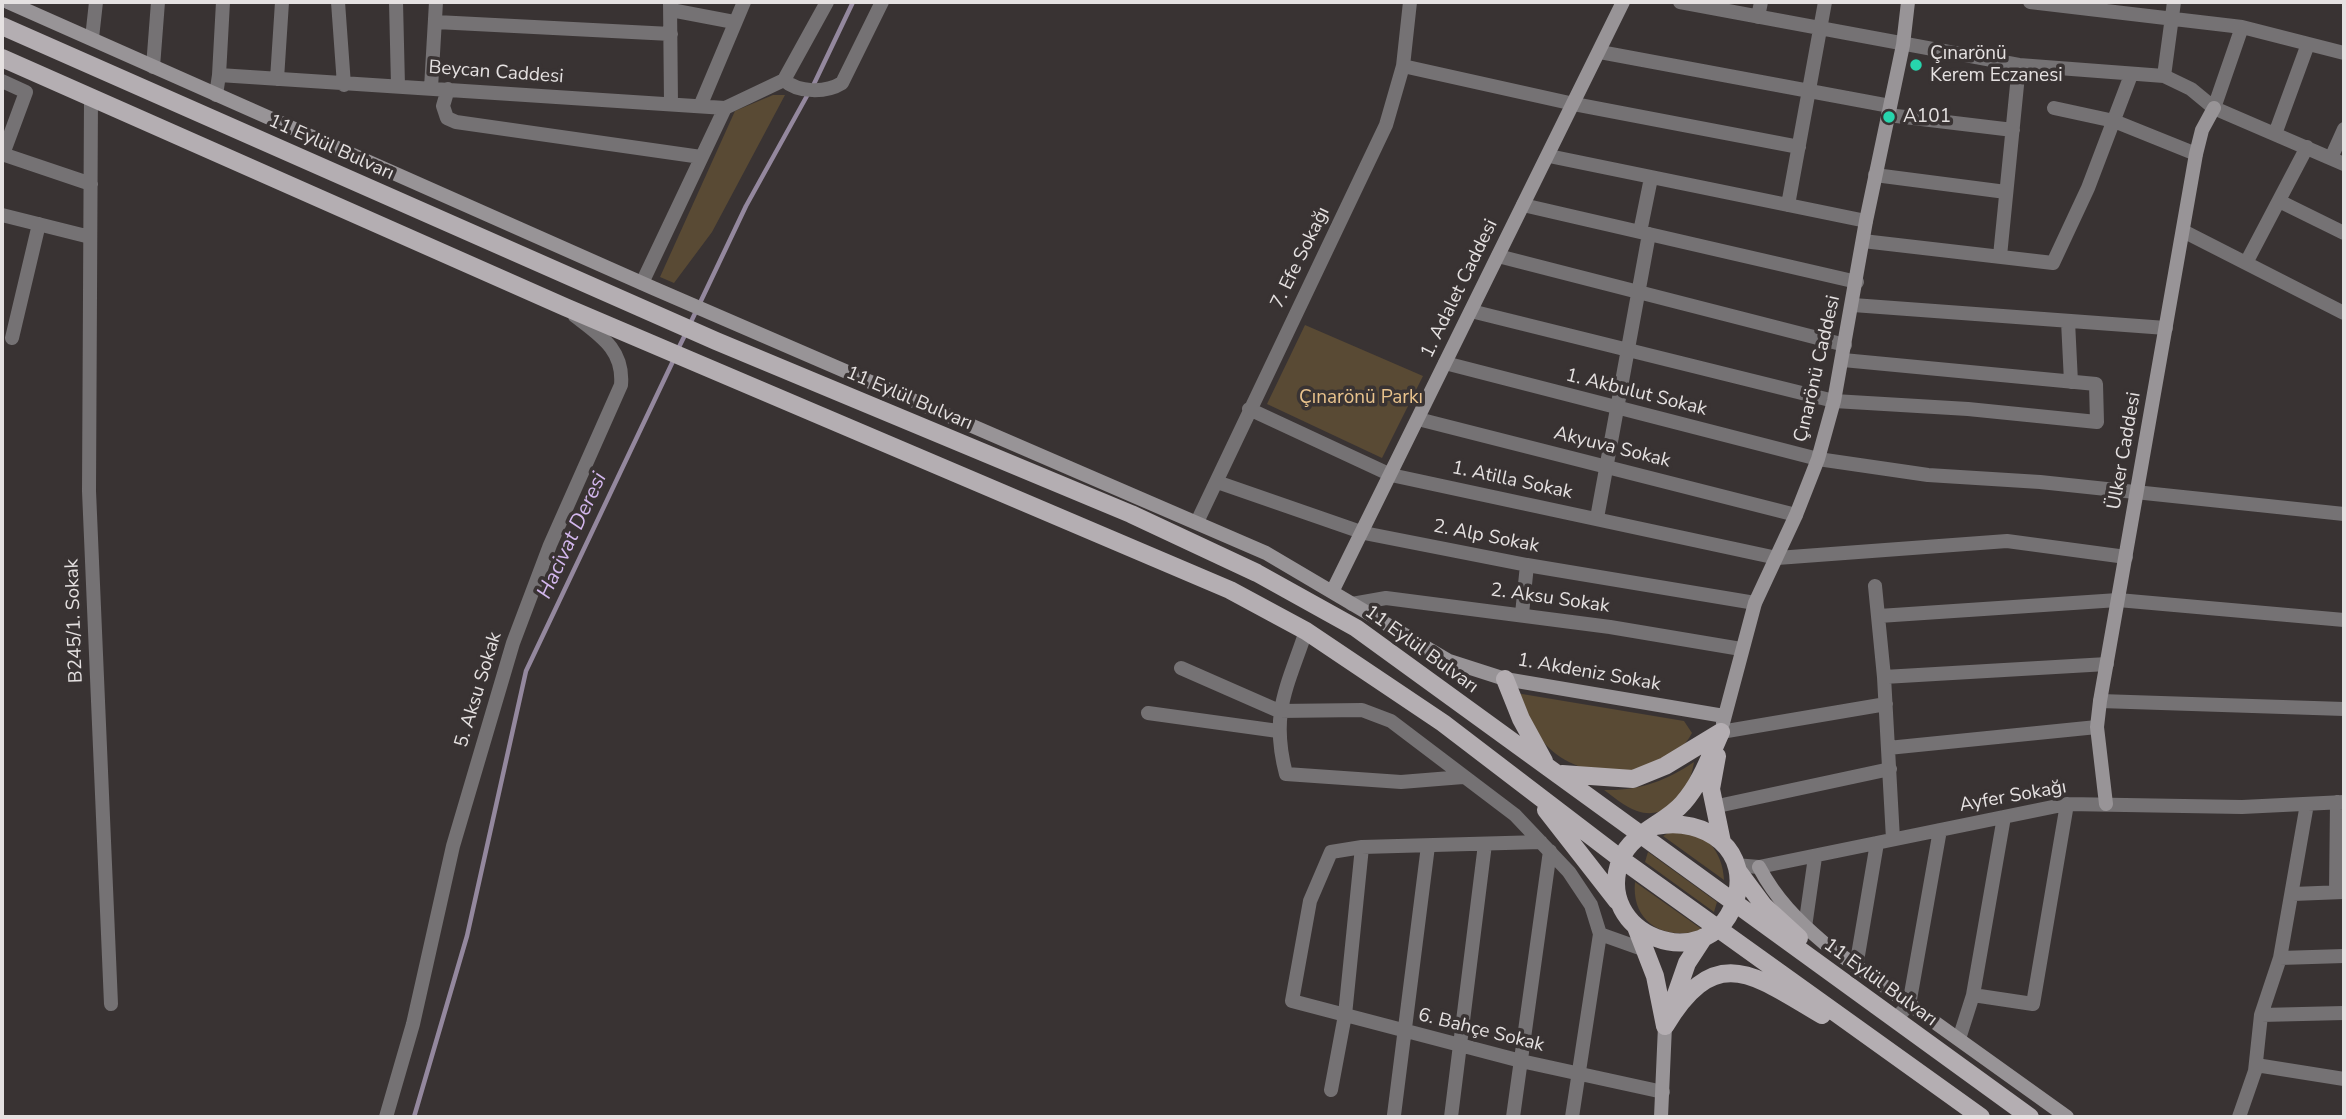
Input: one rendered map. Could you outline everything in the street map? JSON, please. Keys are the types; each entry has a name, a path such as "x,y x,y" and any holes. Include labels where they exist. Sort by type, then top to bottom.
{"main road":[{"name":"1. Akdeniz Sokak","path":"8,2 648,286 1266,553 1449,661 1505,679 1722,724"},
{"name":"1. Adalet Caddesi","path":"1332,592 1364,533 1623,2"},
{"name":"Çınarönü Caddesi","path":"1722,724 1755,603 1796,515 1818,459 1834,401 1866,221 1903,45 1908,2"},
{"name":"11 Eylül Bulvarı","path":"2,26 716,341 1131,514 1257,573 1356,628 1552,770 1649,830 1734,904 2030,1117"},
{"path":"2,58 565,307 1230,590 1306,631 1443,723 1621,859 1711,933 1981,1117"},
{"name":"Ülker Caddesi","path":"2106,804 2096,727 2100,701 2196,154 2202,130 2214,108"},
{"path":"1505,679 1521,719 1552,770 1633,779 1665,766 1722,724"},
{"path":"1722,724 1711,789 1722,842 1764,906 1852,989"},
{"path":"1620,905 1616,882 1621,859 1649,830 1683,803 1699,779 1722,724"},
{"path":"1523,783 1636,927 1655,975 1665,1026 1661,1117"},
{"path":"1649,830 1674,822 1692,824 1708,830 1722,842"},
{"path":"1759,867 1772,891 1805,927 1856,967 2067,1117"},
{"path":"1665,1026 1687,963 1734,904 1737,868"},
{"path":"1636,927 1651,937 1668,943 1686,943 1711,933"},
{"path":"1665,1026 1682,998 1698,983 1714,976 1744,973 1763,981 1925,1077"}],"street":[{"path":"92,38 96,2"},
{"path":"153,67 158,2"},
{"path":"216,95 223,2"},
{"path":"277,79 282,2"},
{"path":"338,2 344,85"},
{"path":"396,2 398,86"},
{"path":"431,88 436,2"},
{"path":"701,104 744,2"},
{"path":"788,83 827,2"},
{"path":"648,286 724,108 788,83 829,91 842,83 882,2"},
{"name":"7. Efe Sokağı","path":"1197,522 1386,125 1403,66 1410,2"},
{"path":"1680,2 2019,65 2164,76 2192,89 2214,108 2338,161 2344,129"},
{"path":"1758,17 1761,2"},
{"path":"1788,205 1825,2"},
{"path":"2030,2 2242,27 2344,53"},
{"path":"2164,76 2174,2"},
{"path":"671,104 670,6 734,22"},
{"path":"436,22 671,34"},
{"path":"2214,108 2242,27"},
{"path":"2275,134 2308,44"},
{"path":"1600,52 1809,91 1889,111 2012,130"},
{"path":"2000,256 2019,65"},
{"path":"1403,66 1574,104 1799,147"},
{"name":"Beycan Caddesi","path":"219,75 344,85 701,104 724,108"},
{"path":"1863,241 2053,262 2088,188 2131,75"},
{"path":"2,80 26,92 2,154 90,184"},
{"path":"448,89 443,106 447,118 456,122 701,157"},
{"name":"B245/1. Sokak","path":"91,97 89,491 111,1004"},
{"path":"2054,108 2113,121 2196,154"},
{"path":"2246,263 2307,147"},
{"path":"1549,156 1866,221"},
{"path":"1875,175 2006,192"},
{"path":"1597,518 1638,292 1651,178"},
{"path":"2279,201 2344,233"},
{"path":"1523,205 1857,282"},
{"path":"2,215 90,237"},
{"path":"12,338 39,224"},
{"path":"2183,231 2344,313"},
{"path":"1498,256 1845,345"},
{"path":"1853,305 2166,328"},
{"name":"5. Aksu Sokak","path":"386,1117 413,1024 453,846 513,643 550,545 621,385 622,368 614,351 602,337 565,307"},
{"path":"1471,312 1834,401 1968,409 2097,422 2096,384 1843,360"},
{"path":"2068,321 2071,382"},
{"name":"1. Akbulut Sokak","path":"1445,363 1818,459 1928,475 2040,482 2344,514"},
{"name":"1. Atilla Sokak","path":"1249,409 1391,475 1777,558 2007,541 2126,557"},
{"name":"Akyuva Sokak","path":"1418,419 1796,515"},
{"name":"2. Alp Sokak","path":"1217,482 1364,533 1527,565 1755,603"},
{"path":"1522,614 1527,565"},
{"path":"1875,586 1884,677 1893,839"},
{"name":"2. Aksu Sokak","path":"1352,604 1386,598 1522,614 1741,649"},
{"path":"1879,616 2118,600 2344,620"},
{"path":"1306,631 1279,711 1278,743 1286,775 1401,782 1463,777"},
{"path":"1884,677 2107,664"},
{"path":"1181,668 1279,711 1362,710 1391,721 1515,815 1569,872 1591,905 1600,934 1572,1117"},
{"path":"2100,701 2344,709"},
{"path":"1722,724 1885,704"},
{"path":"1148,713 1278,731"},
{"path":"1888,748 2096,727"},
{"path":"1713,807 1890,769"},
{"path":"2292,894 2340,892 2341,802"},
{"name":"Ayfer Sokağı","path":"1737,868 1815,857 2067,804 2242,807 2341,802"},
{"path":"1973,995 2033,1004 2067,804"},
{"path":"2239,1117 2256,1065 2261,1015 2280,958 2307,804"},
{"path":"1959,1039 1973,995 2004,817"},
{"path":"1895,1019 1909,1005 1940,830"},
{"path":"1856,967 1877,843"},
{"path":"1331,1090 1345,1015 1362,847 1485,844 1546,847"},
{"path":"1451,1117 1462,1046 1485,844"},
{"path":"1394,1115 1428,846"},
{"name":"6. Bahçe Sokak","path":"1362,847 1331,852 1310,901 1292,1000 1521,1061 1663,1092"},
{"path":"1513,1117 1546,847"},
{"path":"1805,927 1815,857"},
{"path":"1600,934 1645,950"},
{"path":"2280,958 2344,956"},
{"path":"2261,1015 2344,1013"},
{"path":"2256,1065 2344,1079"}],"green space":[{"path":"773,95 785,95 712,232 674,283 660,277 735,111"},
{"name":"Çınarönü Parkı","path":"1305,325 1423,376 1382,458 1267,404"},
{"path":"1516,693 1684,721 1692,733 1680,750 1663,762 1623,773 1602,772 1581,767 1562,758 1546,745 1533,727"},
{"path":"1694,762 1683,792 1676,801 1659,812 1637,811 1604,790 1629,789 1652,784"},
{"path":"1677,828 1696,833 1711,845 1720,861 1724,880 1663,836"},
{"path":"1648,852 1717,902 1714,912 1645,862"},
{"path":"1635,882 1703,930 1676,933 1654,926 1645,919 1639,909 1635,897"}],"waterway":[{"name":"Hacivat Deresi","path":"813,86 853,2"},
{"name":"Hacivat Deresi","path":"689,326 746,206 808,94"},
{"name":"Hacivat Deresi","path":"677,351 686,333"},
{"name":"Hacivat Deresi","path":"414,1117 467,936 526,671 674,359"}],"place":[{"name":"Çınarönü Kerem Eczanesi","path":"1916,65"},
{"name":"A101","path":"1889,117"}]}
